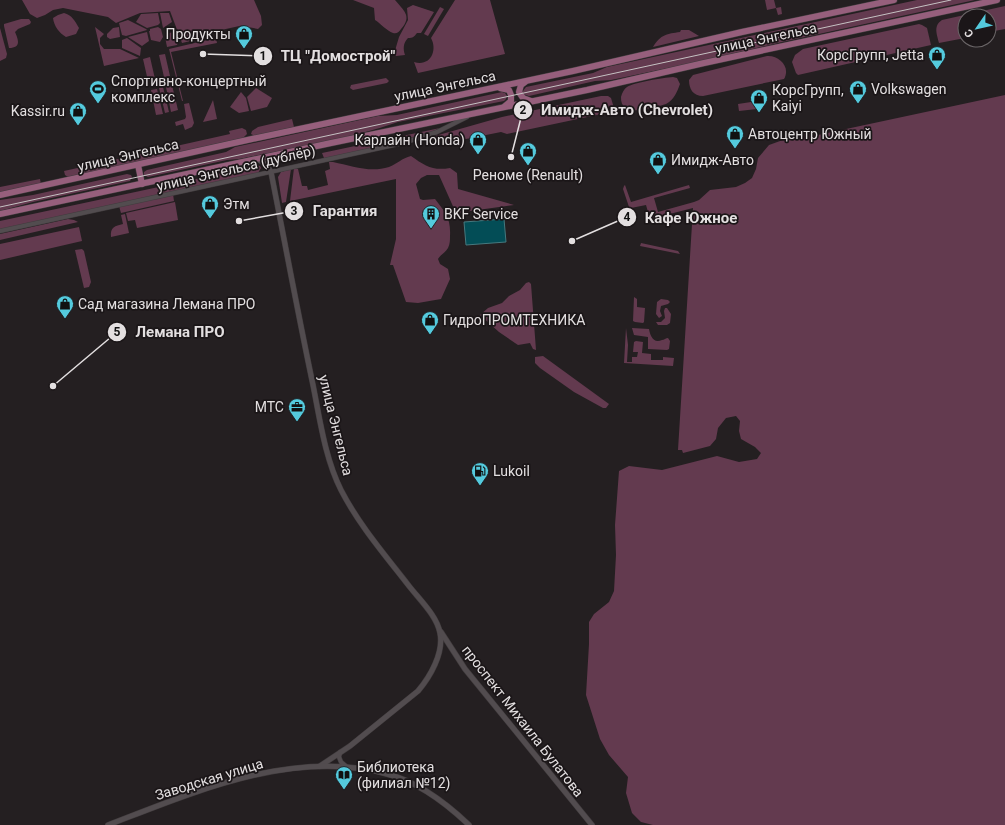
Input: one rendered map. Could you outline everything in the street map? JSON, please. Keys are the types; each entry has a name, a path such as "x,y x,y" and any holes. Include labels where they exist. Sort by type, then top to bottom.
{"main road":[{"name":"улица Энгельса","path":"0,195 894,0"},
{"name":"улица Энгельса","path":"0,214 538,100 997,0"},
{"path":"532,80 521,85 519,92 523,98 527,100 538,100"},
{"path":"492,88 505,88 509,90 511,95 511,101 508,104 496,109"},
{"path":"138,165 142,184"}],"street":[{"name":"улица Энгельса (дублёр)","path":"0,231 403,143 437,132 474,113"},
{"path":"257,159 266,164 271,172"},
{"name":"улица Энгельса","path":"271,172 306,351 331,466 340,489 364,527 433,616 441,638 438,654 432,671 424,683 381,721 340,752"},
{"name":"проспект Михаила Булатова","path":"439,630 465,670 592,825"},
{"path":"340,752 340,762 347,766"},
{"name":"Заводская улица","path":"320,766 340,752"},
{"name":"Заводская улица","path":"108,825 160,805 227,783 281,770 320,766 347,766 389,774 415,785 442,802 469,825"}],"shaded area":[{"path":"22,0 254,0 261,16 262,25 258,29 244,25 194,36 195,40 182,43 170,11 140,13 116,23 108,17 63,8 53,10 37,18 30,14"},
{"path":"353,0 395,0 406,13 405,24 399,32 393,33 388,31 375,20 374,8"},
{"path":"455,0 490,0 505,54 418,73 414,62 424,62 431,57 434,48 431,38"},
{"path":"765,0 774,0 776,8 767,10"},
{"path":"917,0 975,0 611,80 595,81 529,96 523,94 526,87 593,73 607,67"},
{"path":"413,5 434,12 421,33 417,33 413,37 406,40 404,46 405,55 396,56 394,54 399,37 408,20 407,8"},
{"path":"1005,6 1005,29 997,30 996,8"},
{"path":"440,7 444,9 428,36 424,34"},
{"path":"781,7 782,14 778,15 776,8"},
{"path":"64,13 71,17 78,25 79,28 76,34 66,37 56,26 53,18"},
{"path":"158,13 160,23 158,25 147,28 136,22 141,14"},
{"path":"160,13 169,13 172,22 163,28"},
{"path":"957,17 957,40 939,43 937,25 942,20"},
{"path":"21,19 29,19 31,22 15,32 18,43 13,48 9,48 4,24"},
{"path":"128,20 147,30 126,36 122,35 119,23"},
{"path":"919,24 927,28 931,45 798,75 792,62 795,55 803,49"},
{"path":"95,27 104,34 100,38 100,44 104,49 120,49 139,58 104,66"},
{"path":"119,27 120,37 110,39 107,37 107,34 113,28"},
{"path":"158,27 161,29 163,37 160,42 151,40 149,31 150,29"},
{"path":"0,28 7,54 6,58 0,61"},
{"path":"681,30 689,30 699,36 653,47 662,37 668,34 680,32"},
{"path":"147,32 149,41 142,46 128,37"},
{"path":"173,32 176,33 179,40 177,45 167,47 165,37 166,34"},
{"path":"127,38 141,48 140,56 122,48 122,40"},
{"path":"216,38 217,43 171,52 182,101 169,49"},
{"path":"165,54 170,76 164,77 159,55"},
{"path":"767,56 776,57 783,63 786,70 784,79 703,96 697,95 691,89 689,80 693,75"},
{"path":"150,57 155,79 148,81 143,59"},
{"path":"673,77 677,78 680,84 673,98 666,104 647,109 632,110 626,108 622,104 621,96 627,87 642,82"},
{"path":"386,78 389,81 387,83 353,90 350,88 351,85"},
{"path":"172,85 178,110 171,112 166,87"},
{"path":"163,87 169,112 165,113 159,88"},
{"path":"256,88 272,98 267,107 251,111 247,97"},
{"path":"157,89 163,114 156,115 151,90"},
{"path":"241,92 246,98 249,111 239,113 230,107"},
{"path":"502,92 507,96 504,101 398,122 359,134 319,143 227,160 148,177 144,175 144,172 147,170 226,152 235,147 378,116 397,115"},
{"path":"1005,95 1005,825 653,825 641,822 632,813 626,793 628,777 609,755 600,739 586,695 589,622 594,614 609,602 614,591 616,555 615,525 619,471 629,466 662,470 717,456 739,462 757,459 761,453 755,447 741,439 739,431 740,421 736,416 726,418 718,428 716,439 710,446 683,453 682,450 678,450 693,208 650,219 646,205 631,208 629,207 623,189 624,186 625,185 631,202 689,185 690,188 654,198 658,212 699,200 710,190 736,187 745,183 752,178 756,169 758,158 769,145 805,132 818,135"},
{"path":"601,96 608,96 611,98 614,108 611,112 507,134 501,132 456,141 455,143 438,145 435,136 502,117"},
{"path":"213,100 217,119 203,122"},
{"path":"751,102 757,109 739,111 738,104"},
{"path":"189,103 194,123 192,127 185,130 183,124 176,126 175,122 185,119 184,104"},
{"path":"292,119 294,127 255,136 251,134 252,131 258,127"},
{"path":"242,128 246,130 247,134 243,138 68,177 65,175 64,171 230,134 229,131"},
{"path":"440,128 414,139 384,147 326,158 324,158 322,153"},
{"path":"411,156 429,167 439,169 450,168 457,173 458,189 514,205 456,213 439,175 427,175 421,178 416,184 420,199 435,199 448,220 450,230 449,245 447,250 438,259 440,264 448,269 450,279 441,299 418,303 406,302 393,265 390,265 396,239 396,179 290,201 294,168 298,169 302,186 307,186 308,190 328,185 325,171 330,169 329,162 368,169 382,169"},
{"path":"256,165 260,166 261,168 258,173 0,230 0,221"},
{"path":"291,169 286,202 282,203 278,177 281,172"},
{"path":"127,174 131,175 132,177 130,181 33,202 0,211 0,200 33,195"},
{"path":"40,179 41,184 0,193 0,187"},
{"path":"173,194 174,201 121,213 119,206"},
{"path":"175,202 178,220 137,228 135,220 128,221 126,213"},
{"path":"125,214 129,233 111,237 112,229 123,224 121,215"},
{"path":"68,219 78,222 0,240 0,234"},
{"path":"79,227 82,241 0,260 0,244"},
{"path":"641,243 678,251 680,254 640,246"},
{"path":"82,249 84,251 91,282 89,287 84,288 75,250"},
{"path":"529,282 531,284 536,350 533,349 530,343 518,345 499,332 480,315 488,308 502,303 509,296 520,290 526,283"},
{"path":"634,297 637,299 637,307 645,308 643,323 633,321"},
{"path":"661,299 668,300 670,302 661,306 660,311 662,316 659,318 656,314 657,302"},
{"path":"665,308 667,308 671,314 670,323 667,325 658,325 656,322 661,322 665,318"},
{"path":"626,328 628,345 627,362 632,362 632,357 637,357 638,352 633,352 634,342 636,341 643,342 642,353 651,354 651,360 663,360 663,357 674,358 673,366 624,363"},
{"path":"632,328 649,329 651,336 656,341 668,338 670,341 669,349 648,349 648,337 634,335"},
{"path":"543,356 609,404 606,408 603,408 574,392 540,368 535,363 535,357"}],"water":[{"path":"504,219 506,242 466,245 464,222"}],"tram line":[{"path":"0,207 951,0"}],"place":[{"name":"Продукты","path":"244,49"},
{"name":"ТЦ \"Домострой\"","path":"203,54"},
{"name":"КорсГрупп, Jetta","path":"937,70"},
{"name":"Спортивно-концертный комплекс","path":"98,104"},
{"name":"Volkswagen","path":"858,104"},
{"name":"КорсГрупп, Kaiyi","path":"759,113"},
{"name":"Kassir.ru","path":"78,126"},
{"name":"Автоцентр Южный","path":"735,149"},
{"name":"Карлайн (Honda)","path":"478,155"},
{"name":"Имидж-Авто (Chevrolet)","path":"511,157"},
{"name":"Реноме (Renault)","path":"528,166"},
{"name":"Имидж-Авто","path":"658,175"},
{"name":"Этм","path":"210,219"},
{"name":"Гарантия","path":"239,221"},
{"name":"BKF Service","path":"431,229"},
{"name":"Кафе Южное","path":"572,241"},
{"name":"Сад магазина Лемана ПРО","path":"65,319"},
{"name":"ГидроПРОМТЕХНИКА","path":"430,335"},
{"name":"Лемана ПРО","path":"53,386"},
{"name":"МТС","path":"297,422"},
{"name":"Lukoil","path":"480,486"},
{"name":"Библиотека (филиал №12)","path":"344,790"}]}
